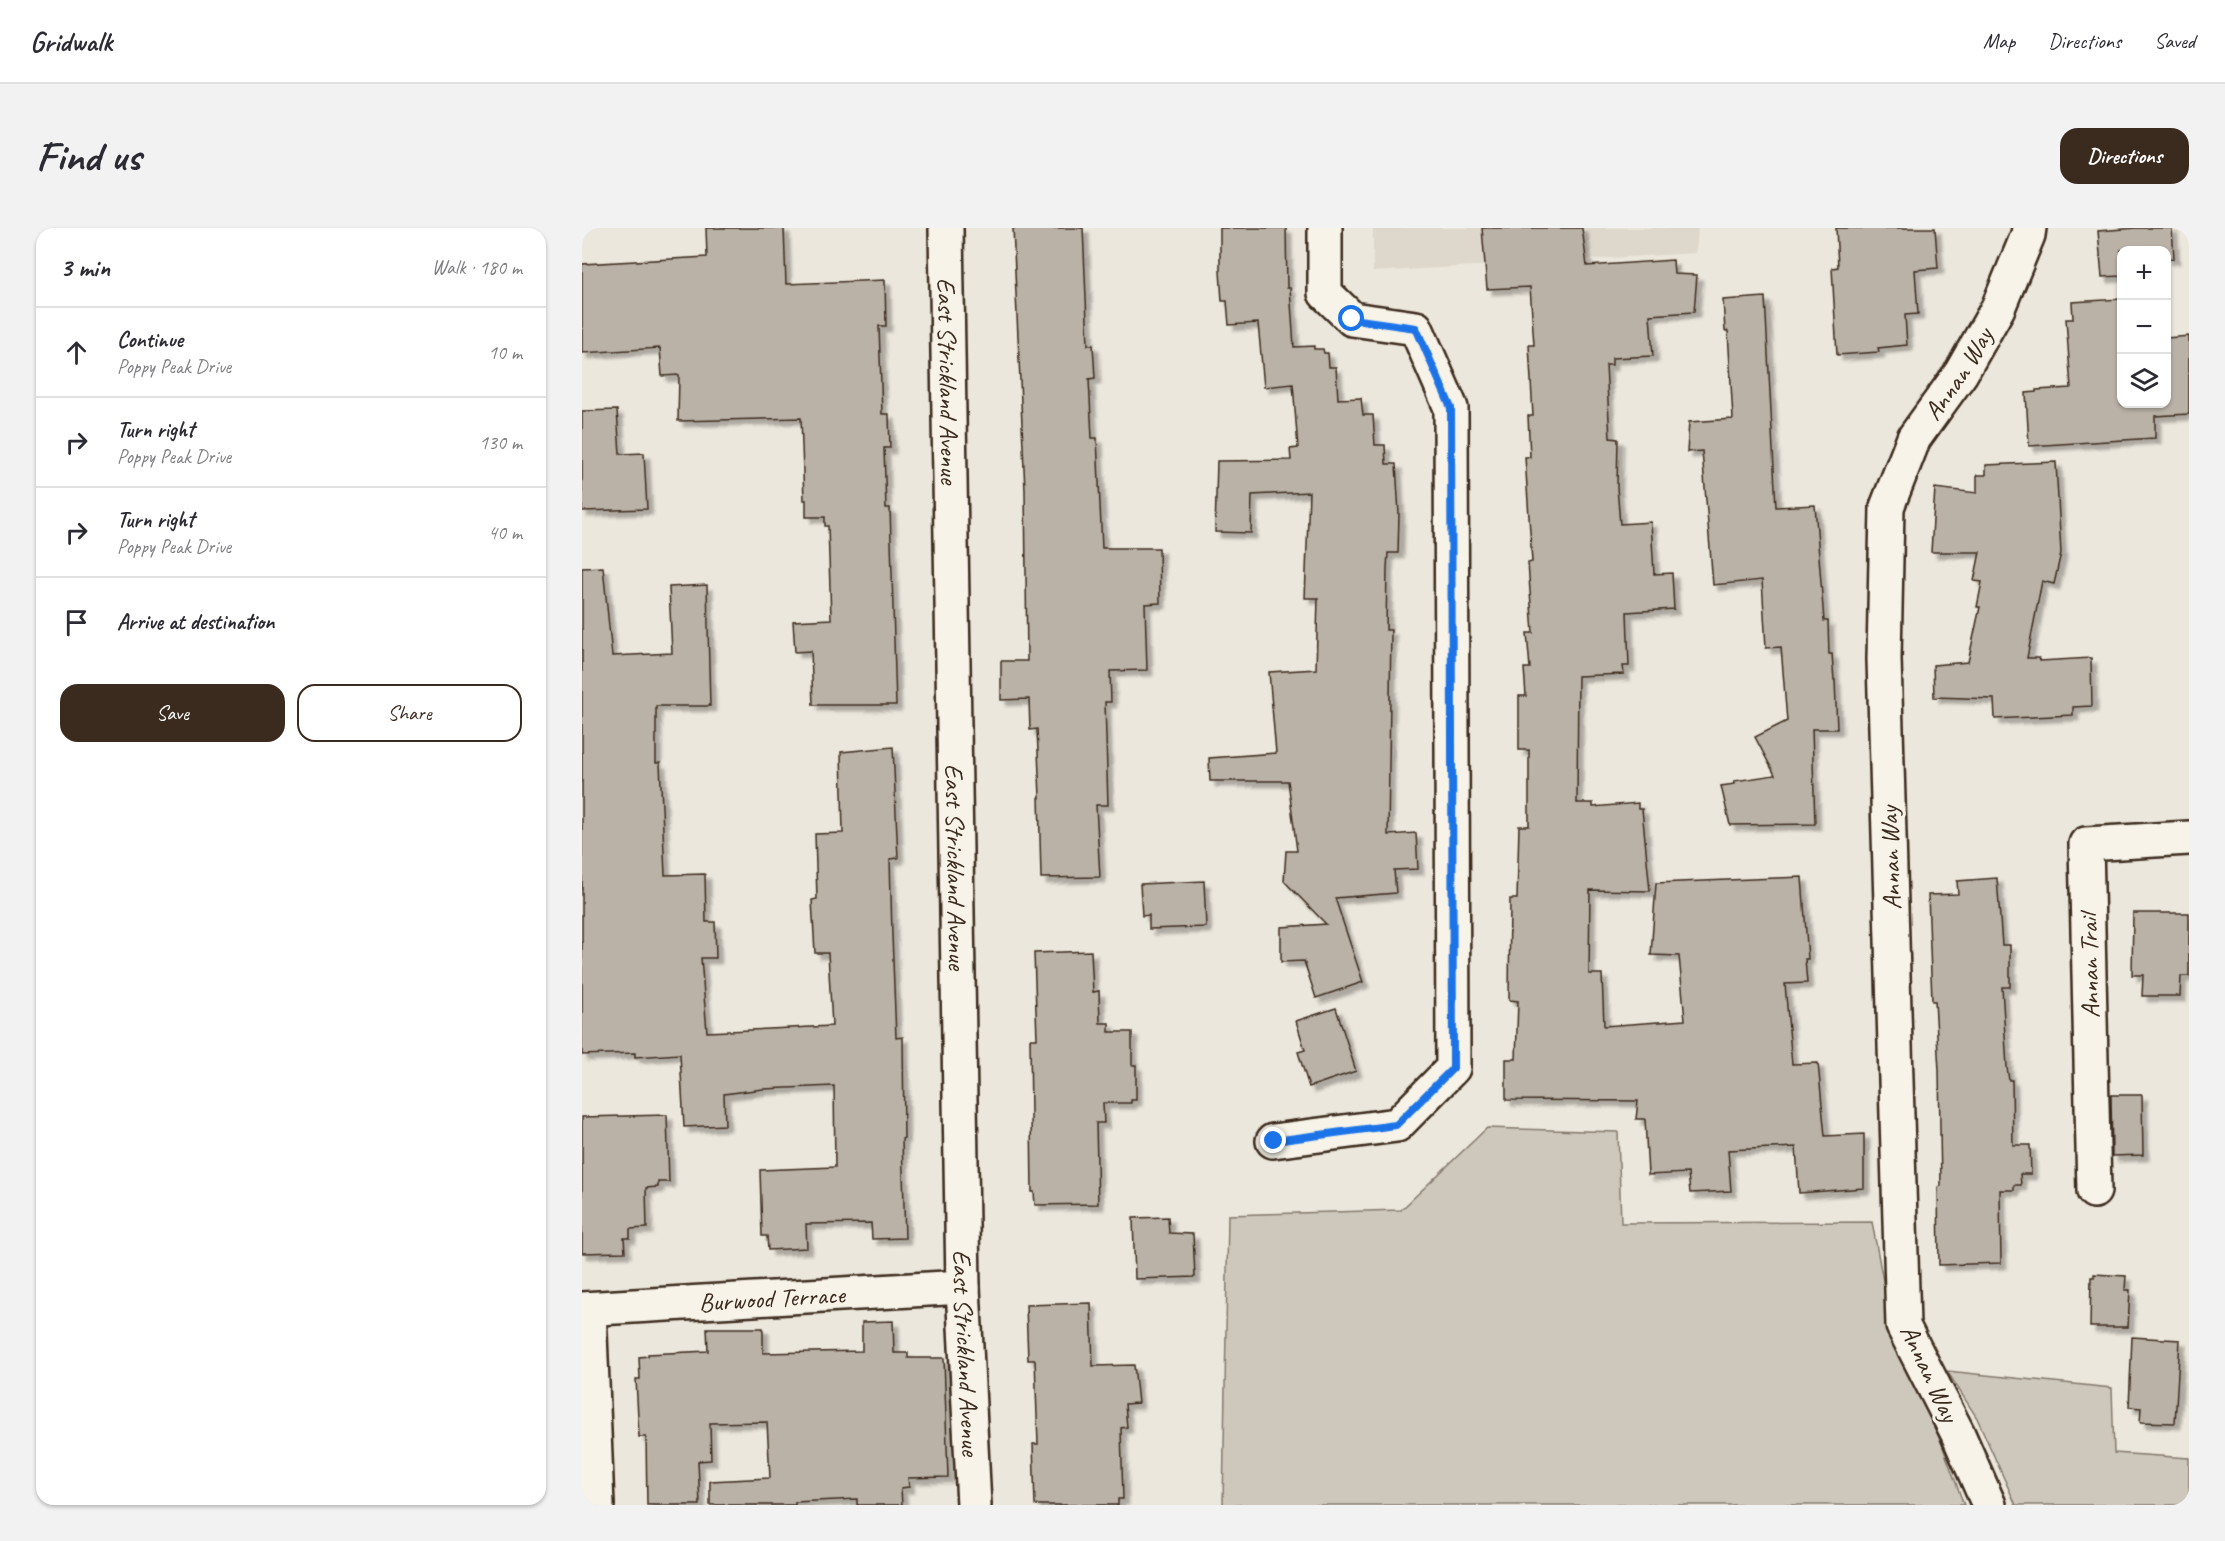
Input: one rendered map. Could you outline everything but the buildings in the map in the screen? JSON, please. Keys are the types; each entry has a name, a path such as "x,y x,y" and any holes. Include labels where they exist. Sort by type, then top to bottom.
{"street":[{"name":"East Strickland Avenue","path":"946,228 963,1287 974,1505"},
{"path":"1274,1141 1396,1125 1453,1068 1451,408 1416,328 1352,319 1325,293 1325,228"},
{"name":"Annan Way","path":"1989,1505 1957,1432 1903,1326 1884,659 1887,507 1914,438 1961,373 1998,308 2028,236 2029,228"},
{"name":"Annan Trail","path":"2094,1191 2086,844 2189,838"},
{"name":"Burwood Terrace","path":"585,1309 963,1287"},
{"path":"585,1309 597,1505"}],"shaded area":[{"path":"1373,228 1698,228 1696,253 1373,272"},
{"path":"1487,1128 1618,1132 1621,1223 1872,1222 1894,1340 1941,1442 1964,1505 1223,1505 1228,1215 1401,1210"},
{"path":"1947,1371 2112,1388 2114,1453 2189,1458 2189,1505 2016,1505 1977,1418"}],"route":[{"path":"1274,1141 1396,1125 1453,1068 1451,408 1416,328 1352,319"}]}
